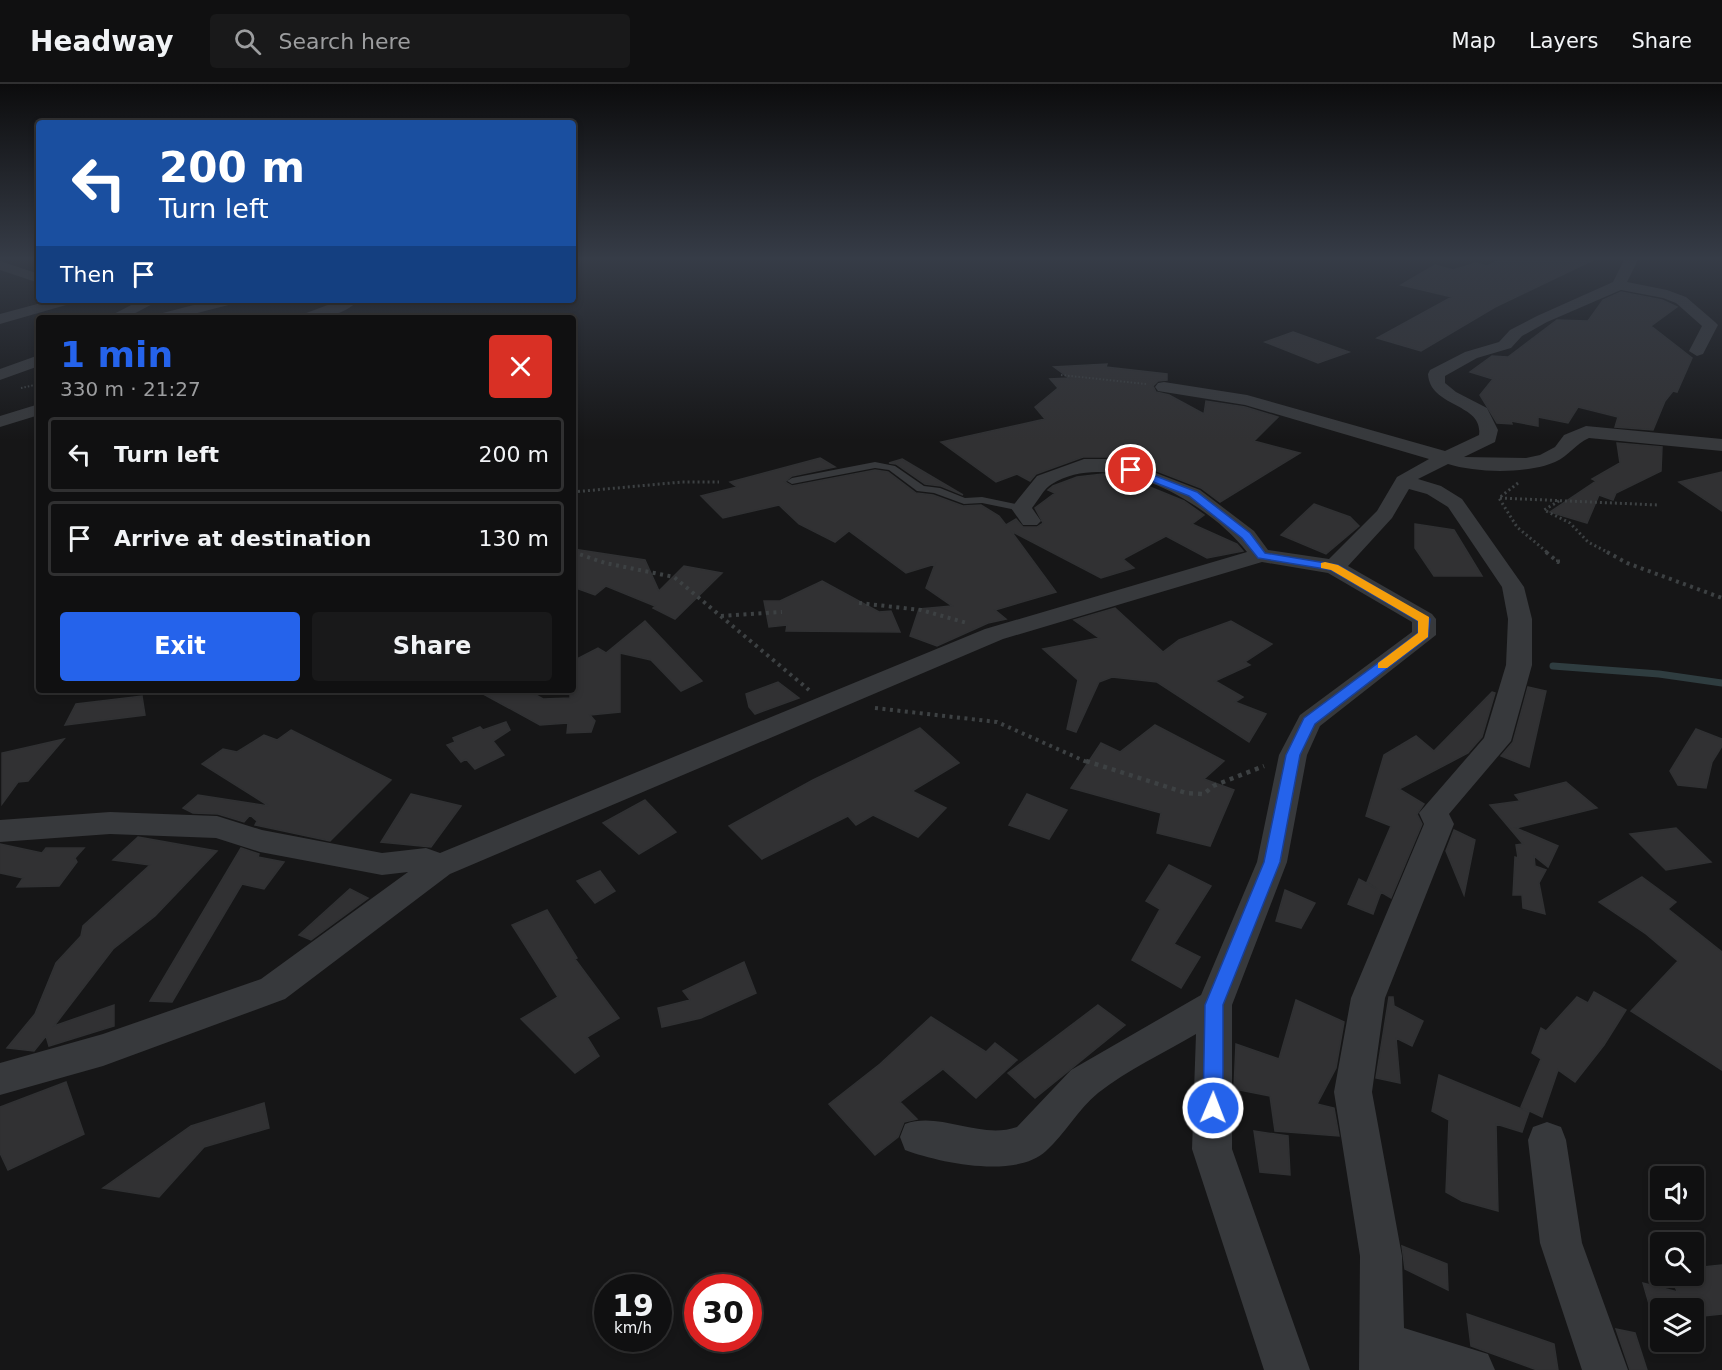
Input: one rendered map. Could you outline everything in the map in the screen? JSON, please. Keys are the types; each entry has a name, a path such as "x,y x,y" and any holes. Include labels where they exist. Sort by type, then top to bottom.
{"street":[{"path":"1334,567 1385,514 1404,482 1424,468 1480,444 1488,438 1490,430 1481,412 1450,396 1437,385 1436,374 1471,356 1505,345 1516,333 1539,320"},
{"path":"1697,351 1710,325 1705,320"},
{"path":"0,375 36,361"},
{"path":"1164,387 1247,400 1450,457 1464,463 1526,464 1547,459 1562,451 1571,439 1586,432 1722,445"},
{"path":"0,422 36,410"},
{"path":"1025,514 1044,480 1084,465 1109,465 1131,470 1193,494 1246,536 1262,555"},
{"path":"1404,482 1434,490 1455,502 1513,587 1520,619 1519,665 1497,741 1434,813 1438,824 1368,998 1353,1092 1381,1256 1383,1357 1472,1370"},
{"path":"0,1079 104,1050 273,989 439,866 825,702 994,634 1262,555 1334,567 1424,619 1424,634 1309,722 1293,755 1272,862 1214,1005 1212,1149 1287,1370"},
{"path":"0,831 110,823 217,827 260,841 382,864 426,859 439,866"},
{"path":"919,1137 981,1148 1014,1147 1031,1140 1084,1082 1214,1005"},
{"path":"1547,1140 1561,1243 1605,1370"}],"lane":[{"path":"792,481 875,465 892,468 921,489 936,490 964,501 982,500 1025,514"}],"path":[{"path":"1061,375 1107,378 1164,387"},
{"path":"576,492 603,492 691,480 719,482"},
{"path":"1499,498 1519,483 1511,481"},
{"path":"1499,498 1658,505"},
{"path":"1499,498 1516,527 1558,562 1558,556"},
{"path":"1559,501 1544,510 1570,523 1588,542 1627,563 1722,598"},
{"path":"576,553 604,563 674,577 825,702 997,722 1094,765 1186,792 1204,794 1214,786 1293,755"},
{"path":"859,603 931,613 994,634"},
{"path":"720,616 782,612"}],"building":[{"path":"1410,320 1473,320 1421,351 1377,338"},
{"path":"1557,320 1659,320 1651,326 1692,358 1677,392 1673,391 1665,401 1653,430 1615,427 1618,417 1578,407 1568,423 1538,417 1538,426 1511,421 1512,424 1497,423 1480,395 1493,379 1470,372 1492,356 1508,357"},
{"path":"1293,332 1349,352 1318,363 1265,342"},
{"path":"1107,364 1106,367 1167,374 1167,380 1158,381 1153,386 1156,392 1169,395 1204,414 1206,401 1245,407 1278,417 1254,441 1300,453 1220,502 1201,488 1139,464 1109,457 1083,457 1036,474 1030,481 1017,474 996,482 941,442 1045,419 1035,407 1058,388 1050,379 1069,378 1054,367"},
{"path":"1617,443 1662,447 1661,471 1616,493 1613,500 1599,495 1587,523 1550,512 1596,481 1592,479 1620,463"},
{"path":"820,458 835,467 792,476 785,482 792,486 875,470 888,472 916,493 933,495 963,506 981,505 999,516 1006,525 1016,519 1023,527 1037,527 1043,523 1035,508 1055,493 1048,490 1053,486 1077,477 1103,474 1130,479 1184,501 1204,515 1192,524 1237,544 1243,551 1207,558 1166,536 1123,559 1134,568 1101,578 1011,531 1056,592 995,610 1006,619 988,623 937,646 910,636 919,609 952,606 926,588 935,564 906,573 849,531 835,542 799,524 779,505 723,518 701,496 737,487 730,482"},
{"path":"902,459 963,495 941,486 925,484 896,464 889,463"},
{"path":"1722,472 1722,511 1679,482"},
{"path":"1314,504 1350,517 1359,526 1326,554 1281,535"},
{"path":"1415,524 1454,530 1482,576 1434,576 1415,548"},
{"path":"576,549 645,560 659,591 684,566 722,573 675,619 653,608 655,606 606,586 595,595 576,588"},
{"path":"822,581 879,612 891,611 900,632 786,631 787,625 769,627 764,601 780,601"},
{"path":"1115,608 1163,652 1179,640 1231,621 1272,644 1245,662 1250,665 1215,681 1243,697 1235,702 1266,714 1249,742 1157,682 1112,677 1099,682 1076,732 1067,729 1078,680 1043,649 1099,638 1074,620"},
{"path":"645,621 702,681 681,691 651,660 620,653 620,712 590,715 595,721 591,732 567,733 568,723 540,725 481,693 532,693 543,699 570,698 570,693 573,695 576,693 576,659 598,648 606,653"},
{"path":"778,682 799,698 755,714 749,707 746,694"},
{"path":"1528,687 1546,691 1529,767 1501,756 1513,742"},
{"path":"1492,692 1495,693 1482,737 1468,753 1399,789 1424,804 1417,814 1422,824 1391,898 1381,892 1373,914 1348,904 1359,879 1377,889 1367,882 1391,826 1366,816 1384,755 1416,736 1434,751"},
{"path":"142,696 145,715 65,725 76,704"},
{"path":"506,722 510,730 493,741 504,755 475,769 466,759 461,762 447,745 455,742 453,738 480,727 483,730"},
{"path":"1155,725 1224,761 1204,779 1234,790 1210,846 1157,833 1161,813 1071,788 1101,743 1120,752"},
{"path":"920,728 959,763 912,791 946,808 918,837 873,815 856,825 848,816 762,859 729,826 813,780"},
{"path":"1696,729 1722,739 1722,746 1712,762 1706,788 1678,785 1670,771"},
{"path":"291,730 391,780 330,841 255,825 257,821 250,815 244,822 218,814 193,813 183,808 198,795 269,806 202,764 223,749 237,752 264,735 277,740"},
{"path":"64,739 28,781 18,782 2,804 2,753"},
{"path":"1566,782 1597,808 1516,828 1558,846 1548,867 1534,856 1535,866 1546,870 1539,883 1545,914 1523,908 1522,895 1513,895 1515,857 1518,858 1516,845 1523,844 1490,805 1520,801 1515,795"},
{"path":"411,794 461,806 431,847 381,842"},
{"path":"1027,794 1067,810 1049,839 1009,825"},
{"path":"645,800 676,832 639,854 603,823"},
{"path":"1676,828 1711,862 1666,870 1630,834"},
{"path":"1454,830 1475,840 1464,895 1446,851"},
{"path":"138,837 217,851 155,916 113,949 54,1026 114,1005 114,1026 49,1046 46,1036 34,1051 7,1048 35,1014 56,963 81,936 83,926 150,865 113,860"},
{"path":"0,844 42,853 46,848 84,848 75,858 77,862 59,886 17,887 23,878 0,873"},
{"path":"241,848 259,854 258,857 284,862 264,889 242,884 172,1002 150,1001"},
{"path":"1169,865 1211,886 1174,944 1200,957 1181,988 1132,960 1160,909 1146,901"},
{"path":"600,871 615,891 595,903 577,881"},
{"path":"1642,877 1676,902 1668,909 1722,952 1722,1070 1631,1011 1678,961 1646,934 1599,902"},
{"path":"350,889 368,898 311,940 299,935"},
{"path":"1285,890 1315,903 1301,928 1276,921"},
{"path":"547,910 577,958 575,959 619,1018 587,1037 599,1056 575,1073 521,1019 558,997 512,925"},
{"path":"744,962 756,993 701,1018 662,1027 658,1008 690,1000 683,991"},
{"path":"1594,992 1626,1010 1604,1045 1575,1082 1558,1070 1542,1117 1521,1107 1541,1059 1532,1053 1541,1028 1546,1031 1577,997 1588,1003"},
{"path":"1389,997 1393,997 1394,1006 1423,1021 1412,1046 1396,1038 1400,1083 1376,1078"},
{"path":"1296,1000 1344,1022 1336,1068 1317,1104 1334,1108 1339,1136 1275,1131 1270,1096 1234,1089 1236,1044 1279,1059"},
{"path":"1098,1005 1125,1025 1035,1098 1008,1073"},
{"path":"931,1017 986,1052 995,1043 1017,1060 976,1098 943,1069 900,1102 917,1119 904,1122 898,1137 875,1155 829,1104 880,1064"},
{"path":"1439,1075 1529,1112 1522,1132 1496,1124 1498,1211 1462,1201 1446,1192 1449,1120 1432,1111"},
{"path":"66,1082 84,1134 8,1170 0,1153 0,1107"},
{"path":"264,1103 269,1128 204,1147 159,1197 103,1188 191,1126"},
{"path":"1254,1131 1288,1136 1290,1175 1260,1172"},
{"path":"1402,1246 1447,1264 1448,1290 1405,1269"},
{"path":"1722,1265 1722,1314 1704,1316 1704,1298 1650,1298 1650,1307 1643,1283 1678,1292 1674,1286 1704,1286 1704,1267"},
{"path":"1467,1314 1554,1344 1558,1370 1537,1370 1471,1346"},
{"path":"1616,1329 1635,1333 1647,1370 1630,1370"}],"waterway":[{"path":"1553,666 1659,674 1722,683"}],"slow traffic":[{"path":"1325,566 1334,567 1424,619 1424,634 1383,666"}],"route":[{"path":"1131,470 1193,494 1246,536 1262,555 1334,567 1424,619 1424,634 1309,722 1293,755 1272,862 1214,1005 1213,1108"}]}
